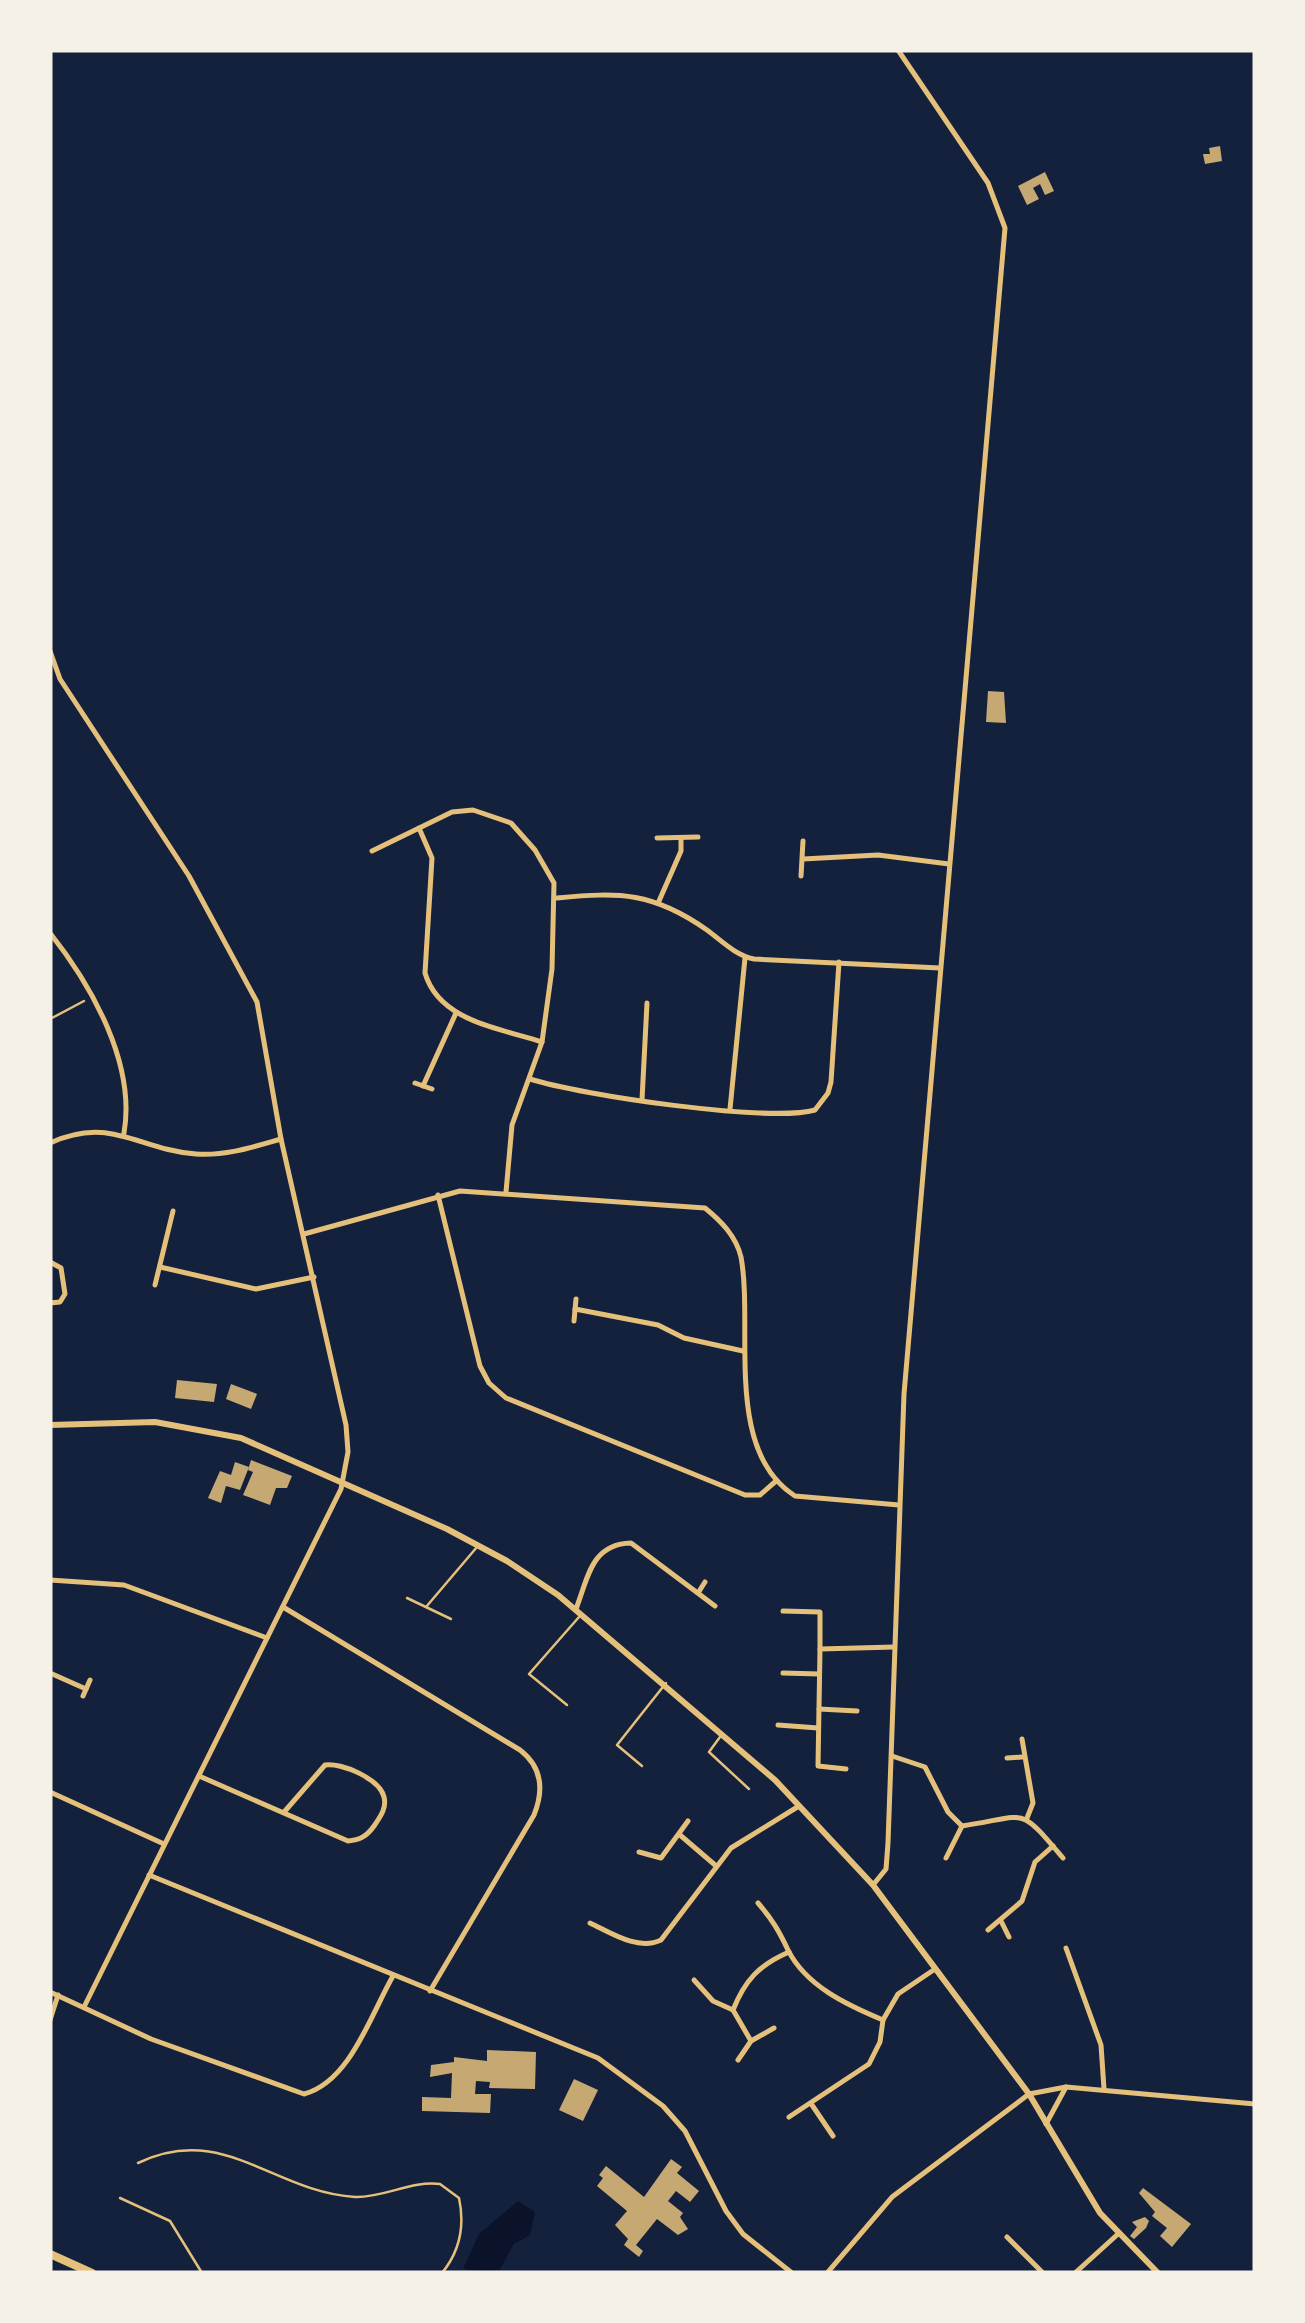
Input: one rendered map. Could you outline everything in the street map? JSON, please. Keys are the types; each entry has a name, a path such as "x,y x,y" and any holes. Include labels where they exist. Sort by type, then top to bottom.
{"main road":[{"path":"50,2254 92,2273"}],"street":[{"path":"873,1885 886,1870 904,1394 1005,228 988,183 898,50"},
{"path":"50,651 60,679 189,876 257,1002 282,1139 346,1425 348,1452 341,1489 84,2007"},
{"path":"372,851 452,812 494,814 511,823 548,869 556,898 542,1042 530,1079 518,1099 506,1192"},
{"path":"419,828 432,858 425,973 438,1002 456,1013 542,1042"},
{"path":"657,838 698,837"},
{"path":"659,902 681,851 681,840"},
{"path":"801,876 803,841"},
{"path":"803,859 878,855 949,864"},
{"path":"556,898 625,893 659,902 746,957 941,968"},
{"path":"50,933 92,997 124,1080 129,1107 124,1133"},
{"path":"730,1109 746,957"},
{"path":"530,1079 567,1091 804,1113 822,1104 831,1082 839,962"},
{"path":"642,1100 647,1003"},
{"path":"648,1012 657,1014"},
{"path":"422,1086 456,1013"},
{"path":"414,1083 432,1089"},
{"path":"50,1143 94,1130 124,1133 191,1154 231,1152 282,1139"},
{"path":"304,1234 438,1194 506,1192 705,1208 732,1235 740,1256 743,1351 758,1448 776,1482 795,1496 899,1505"},
{"path":"438,1194 480,1366 488,1383 506,1398 745,1496 760,1495 776,1482"},
{"path":"155,1285 173,1211"},
{"path":"50,1262 61,1268 66,1294 60,1302 50,1303"},
{"path":"160,1267 256,1289 314,1277"},
{"path":"574,1321 576,1299"},
{"path":"575,1309 658,1325 684,1338 743,1351"},
{"path":"50,1425 190,1425 241,1438 340,1479 479,1545 579,1611 666,1683 800,1805 873,1885 1029,2094 1100,2213 1158,2273"},
{"path":"579,1611 597,1554 613,1544 630,1543 716,1606"},
{"path":"50,1580 124,1585 268,1638"},
{"path":"698,1593 705,1582"},
{"path":"282,1608 520,1750 539,1777 539,1802 534,1815 430,1990"},
{"path":"783,1612 820,1612 818,1766 846,1769"},
{"path":"820,1649 894,1647"},
{"path":"783,1672 819,1674"},
{"path":"50,1673 86,1688"},
{"path":"83,1696 90,1680"},
{"path":"819,1709 857,1710"},
{"path":"778,1725 818,1728"},
{"path":"1022,1739 1022,1757 1033,1803 1027,1818"},
{"path":"890,1756 925,1767 948,1812 962,1826"},
{"path":"1007,1758 1022,1757"},
{"path":"198,1776 348,1841 368,1834 385,1809 384,1796 378,1786 336,1763 325,1764 284,1811"},
{"path":"50,1792 164,1844"},
{"path":"590,1923 633,1942 651,1945 661,1940 714,1865 732,1848 800,1805"},
{"path":"962,1826 1005,1817 1027,1818 1049,1835 1063,1858"},
{"path":"639,1852 660,1858 688,1822"},
{"path":"946,1858 962,1826"},
{"path":"680,1836 714,1865"},
{"path":"988,1930 1022,1901 1035,1862 1053,1846"},
{"path":"149,1876 598,2058 632,2079 684,2131 726,2211 744,2234 792,2273"},
{"path":"758,1903 780,1928 789,1952 840,2002 884,2020"},
{"path":"1001,1921 1009,1937"},
{"path":"1066,1948 1101,2045 1104,2090"},
{"path":"733,2010 751,1975 767,1961 789,1952"},
{"path":"789,2116 869,2064 898,1994 936,1968"},
{"path":"50,1992 203,2059 304,2094 323,2087 341,2069 393,1976"},
{"path":"694,1980 713,2001 733,2010 752,2040"},
{"path":"50,2020 58,1996"},
{"path":"738,2060 752,2040 774,2028"},
{"path":"1046,2125 1066,2087"},
{"path":"827,2273 892,2196 1029,2094 1066,2087 1255,2104"},
{"path":"812,2104 833,2136"},
{"path":"1075,2273 1118,2234"},
{"path":"1007,2237 1043,2273"}],"lane":[{"path":"426,1607 479,1545"},
{"path":"407,1598 450,1619"},
{"path":"567,1704 529,1674 579,1611"},
{"path":"642,1766 616,1745 666,1683"},
{"path":"722,1733 710,1752 750,1789"}],"path":[{"path":"50,1019 92,997"},
{"path":"138,2163 159,2153 200,2148 236,2156 277,2176 354,2197 440,2184 459,2198 462,2213 457,2247 442,2273"},
{"path":"120,2198 170,2220 202,2273"}],"water":[{"path":"518,2201 535,2212 530,2235 514,2244 498,2273 463,2269 479,2234"}],"building":[{"path":"1220,146 1222,161 1205,164 1203,154"},
{"path":"1045,172 1054,191 1045,195 1040,184 1033,188 1039,199 1027,205 1018,186"},
{"path":"988,691 1004,692 1006,723 986,722"},
{"path":"177,1380 217,1384 214,1402 175,1398"},
{"path":"231,1384 257,1394 251,1409 226,1399"},
{"path":"251,1460 292,1476 287,1488 276,1488 270,1505 243,1495 253,1472 248,1470"},
{"path":"235,1462 249,1467 240,1490 226,1486 221,1503 208,1498 220,1471 231,1475"},
{"path":"487,2050 536,2052 535,2089 489,2088 490,2082 476,2081 475,2094 491,2094 490,2113 422,2111 422,2097 451,2098 452,2073 430,2077 431,2065 454,2062 454,2057 487,2061"},
{"path":"574,2079 598,2090 583,2121 559,2110"},
{"path":"671,2159 682,2167 677,2173 699,2191 690,2202 676,2191 668,2201 683,2213 680,2217 688,2229 678,2235 657,2219 636,2245 643,2251 639,2257 624,2245 628,2239 615,2225 627,2211 597,2186 603,2178 599,2175 606,2166 644,2197"},
{"path":"1143,2188 1191,2224 1172,2247 1160,2236 1167,2228 1152,2216 1155,2212 1139,2193"},
{"path":"1145,2217 1149,2221 1146,2228 1134,2239 1130,2236 1137,2227 1132,2222"}]}
